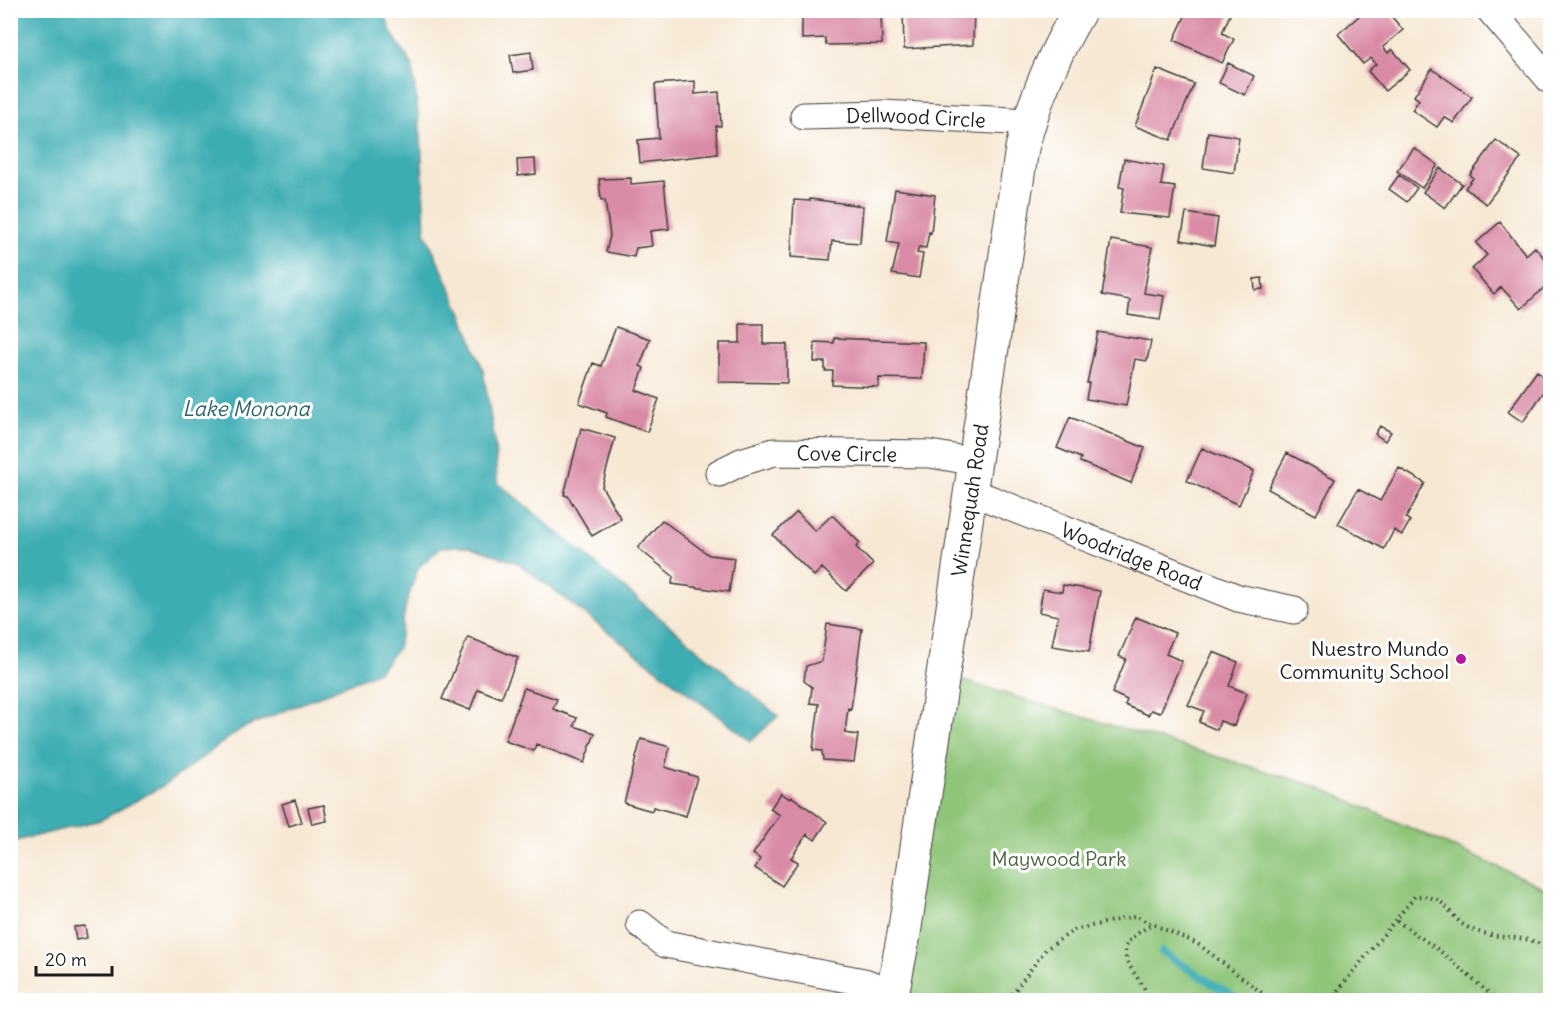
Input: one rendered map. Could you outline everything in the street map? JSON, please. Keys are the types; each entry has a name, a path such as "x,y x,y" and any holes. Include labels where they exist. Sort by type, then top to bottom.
{"street":[{"name":"Winnequah Road","path":"892,996 904,934 1022,148 1036,96 1059,45 1080,10"},
{"path":"1490,10 1551,80"},
{"name":"Dellwood Circle","path":"804,116 884,114 1029,122"},
{"name":"Cove Circle","path":"719,473 741,462 774,452 930,454 974,477"},
{"name":"Woodridge Road","path":"974,477 1238,598 1294,610"},
{"path":"640,924 665,944 864,982 892,996"}],"path":[{"path":"1330,1000 1397,921 1415,896 1431,896 1448,906 1465,926 1488,936 1526,939 1551,948"},
{"path":"1011,1000 1013,993 1046,949 1074,930 1134,916 1198,944 1271,1000"},
{"path":"1397,921 1440,951 1497,1000"},
{"path":"1149,1000 1146,989 1128,968 1125,958 1127,947 1140,931 1153,924"}],"green space":[{"name":"Maywood Park","path":"943,675 1316,786 1550,890 1550,1000 891,1000"}],"water":[{"name":"Lake Monona","path":"11,10 384,11 391,32 412,65 421,137 425,232 463,316 483,370 495,444 497,482 778,716 751,741 518,563 469,546 441,547 418,568 406,604 398,648 379,671 241,729 166,784 101,820 11,842"}],"building":[{"path":"802,10 881,10 882,44 826,45 825,38 802,39"},
{"path":"903,10 974,10 973,45 904,49"},
{"path":"1188,10 1232,10 1222,33 1234,39 1222,63 1174,40"},
{"path":"1366,10 1386,10 1403,30 1383,47 1388,53 1392,49 1410,70 1385,91 1368,71 1376,64 1371,58 1363,64 1338,34"},
{"path":"531,52 533,70 513,73 510,55"},
{"path":"1228,63 1254,76 1245,95 1219,83"},
{"path":"1157,69 1194,84 1171,140 1135,126"},
{"path":"1432,69 1472,97 1454,123 1444,117 1437,127 1412,110 1419,100 1414,96"},
{"path":"695,81 695,94 719,92 721,126 716,126 717,154 640,163 638,140 659,138 655,84"},
{"path":"1208,132 1239,137 1234,173 1203,168"},
{"path":"1496,140 1521,158 1486,204 1465,188 1473,178 1470,175"},
{"path":"1414,148 1438,165 1422,188 1397,171"},
{"path":"535,159 536,174 518,176 517,160"},
{"path":"1124,159 1164,166 1161,185 1175,187 1170,218 1120,213 1124,188 1119,187"},
{"path":"1440,168 1462,184 1445,208 1423,192"},
{"path":"1399,175 1417,188 1407,202 1389,189"},
{"path":"631,178 631,184 664,181 669,229 650,231 652,246 636,248 634,257 606,252 610,236 605,200 601,200 599,179"},
{"path":"895,189 935,195 931,233 929,232 926,248 919,247 917,253 923,254 919,278 892,274 899,244 887,242"},
{"path":"810,199 863,206 860,243 832,241 830,260 791,257 794,200 810,201"},
{"path":"1186,213 1218,218 1214,246 1181,240"},
{"path":"1500,222 1526,255 1535,247 1550,265 1550,282 1521,309 1501,287 1494,294 1472,269 1487,255 1476,243"},
{"path":"1111,240 1152,247 1144,293 1164,296 1160,320 1128,315 1130,300 1102,295"},
{"path":"1262,278 1263,289 1255,290 1254,279"},
{"path":"740,324 763,324 763,344 787,344 787,383 719,382 719,343 740,343"},
{"path":"616,327 650,339 640,366 644,368 636,390 659,399 647,432 606,417 607,413 579,403 593,363 601,366"},
{"path":"1098,332 1151,341 1147,361 1135,359 1126,406 1086,399 1089,383 1087,383"},
{"path":"834,338 924,342 922,379 879,378 879,387 832,385 833,371 825,371 825,362 814,362 815,342 834,343"},
{"path":"1537,371 1550,383 1523,422 1508,412"},
{"path":"1070,417 1145,448 1131,483 1080,462 1081,458 1057,448"},
{"path":"1380,426 1391,432 1385,441 1375,434"},
{"path":"581,428 615,438 602,487 621,519 592,536 568,496 564,495"},
{"path":"1202,448 1254,471 1239,505 1187,481"},
{"path":"1287,453 1335,479 1316,515 1268,489"},
{"path":"1399,468 1425,483 1406,518 1410,521 1402,535 1394,530 1384,549 1338,524 1358,489 1380,501"},
{"path":"797,512 815,531 832,515 860,543 856,547 873,564 846,591 822,568 814,576 773,535"},
{"path":"662,520 709,555 734,558 729,592 672,584 673,576 638,548"},
{"path":"1063,585 1100,591 1089,652 1052,646 1058,616 1039,612 1043,589 1062,592"},
{"path":"1136,617 1175,633 1166,654 1182,661 1160,713 1151,710 1148,715 1125,705 1127,700 1112,693 1126,659 1119,656"},
{"path":"827,624 862,629 851,709 848,708 845,733 858,735 854,762 823,760 822,751 813,750 819,704 810,703 812,687 804,681 806,666 822,661"},
{"path":"468,637 518,658 501,698 478,689 470,710 442,699"},
{"path":"1213,652 1238,662 1229,686 1247,693 1234,726 1220,721 1217,730 1199,722 1204,711 1188,705"},
{"path":"524,688 557,699 553,709 577,718 574,726 595,733 584,763 536,744 534,751 505,741"},
{"path":"641,739 670,747 665,767 697,777 686,816 653,807 652,811 624,803"},
{"path":"781,793 790,799 792,797 827,822 815,840 807,834 791,858 798,862 782,886 755,868 760,859 753,854 780,815 770,809"},
{"path":"295,800 302,822 289,826 282,804"},
{"path":"324,805 327,821 312,824 308,808"},
{"path":"85,926 87,938 76,940 74,927"}],"waterway":[{"path":"1162,952 1238,1000"}],"place":[{"name":"Nuestro Mundo Community School","path":"1461,659"}]}
